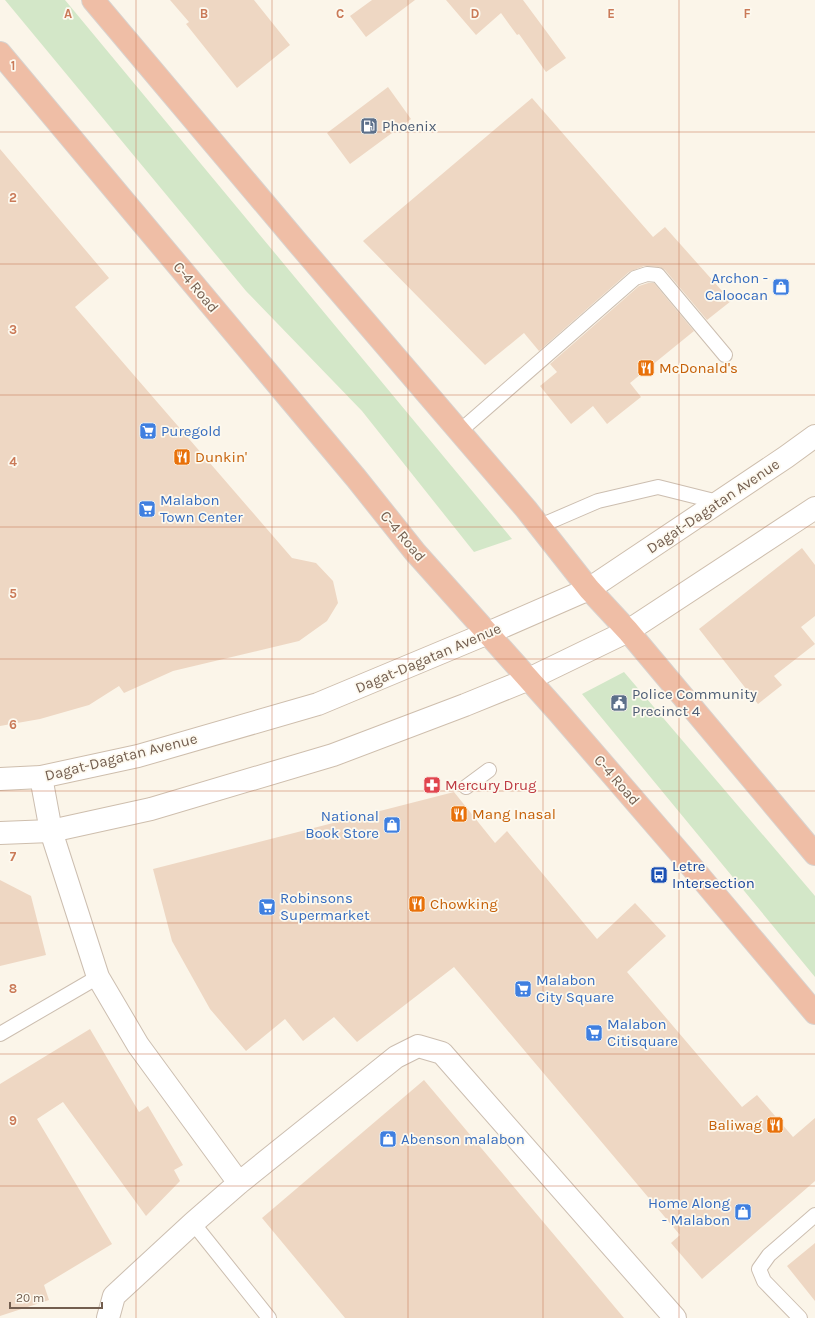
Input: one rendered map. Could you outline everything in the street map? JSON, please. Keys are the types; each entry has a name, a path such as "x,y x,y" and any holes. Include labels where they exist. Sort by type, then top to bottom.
{"highway":[{"path":"93,0 297,242 460,431 540,526 589,589 628,632 815,854"},
{"name":"C-4 Road","path":"0,52 351,472 415,552 529,679 815,1013"}],"main road":[{"name":"Dagat-Dagatan Avenue","path":"0,779 41,777 138,756 318,704 488,633 589,589 815,436"},
{"path":"0,833 52,831 151,809 333,756 529,679 628,632 815,508"},
{"path":"41,777 52,831 98,977 138,1045 239,1183"},
{"path":"108,1318 114,1296 193,1223 239,1183 396,1057 418,1046 442,1053 675,1318"}],"lane":[{"path":"460,431 634,278 647,274 658,275 725,355"},
{"path":"540,526 598,501 658,487 718,502"},
{"path":"466,787 488,770"},
{"path":"0,1034 98,977"},
{"path":"800,1318 764,1281 759,1269 769,1255 815,1216"},
{"path":"193,1223 269,1318"}],"green space":[{"path":"5,0 65,0 512,539 474,552 362,411 246,291"},
{"path":"624,672 815,896 815,977 582,694"}],"building":[{"path":"170,0 254,0 290,45 237,88 186,24 189,22"},
{"path":"372,0 415,0 366,37 350,16"},
{"path":"446,0 523,0 566,58 546,72 519,34 517,35 501,13 476,35"},
{"name":"Phoenix","path":"388,87 411,119 350,164 327,133"},
{"path":"532,98 653,237 665,227 731,301 707,320 665,270 659,267 644,266 629,272 539,351 524,333 485,365 363,241"},
{"path":"0,149 109,278 75,307 292,558 316,563 333,581 338,603 327,621 299,641 173,671 124,693 119,686 89,705 40,719 0,726"},
{"path":"654,283 694,331 630,383 641,397 607,424 593,406 571,424 540,386 557,372 550,364 639,286"},
{"path":"802,548 815,565 815,616 801,627 815,644 774,676 782,685 758,704 699,629"},
{"path":"454,792 495,843 507,831 597,939 635,903 666,936 627,972 742,1107 757,1095 793,1137 815,1118 815,1181 702,1279 671,1243 680,1235 454,967 357,1042 334,1017 303,1041 285,1019 246,1051 210,1009 172,941 153,869"},
{"path":"0,880 31,896 46,955 0,966"},
{"path":"90,1029 139,1112 148,1106 183,1165 174,1170 180,1181 146,1216 63,1102 37,1119 112,1244 44,1285 49,1300 0,1316 0,1084"},
{"path":"424,1080 624,1318 345,1318 262,1218"},
{"path":"815,1243 815,1301 787,1266"}],"place":[{"name":"Phoenix","path":"369,126"},
{"name":"Archon - Caloocan","path":"781,287"},
{"name":"McDonald's","path":"646,368"},
{"name":"Puregold","path":"148,431"},
{"name":"Dunkin'","path":"182,457"},
{"name":"Malabon Town Center","path":"147,509"},
{"name":"Police Community Precinct 4","path":"619,703"},
{"name":"Mercury Drug","path":"432,785"},
{"name":"Mang Inasal","path":"459,814"},
{"name":"National Book Store","path":"392,825"},
{"name":"Letre Intersection","path":"659,875"},
{"name":"Chowking","path":"417,904"},
{"name":"Robinsons Supermarket","path":"267,907"},
{"name":"Malabon City Square","path":"523,989"},
{"name":"Malabon Citisquare","path":"594,1033"},
{"name":"Baliwag","path":"775,1125"},
{"name":"Abenson malabon","path":"388,1139"},
{"name":"Home Along - Malabon","path":"743,1212"}]}
